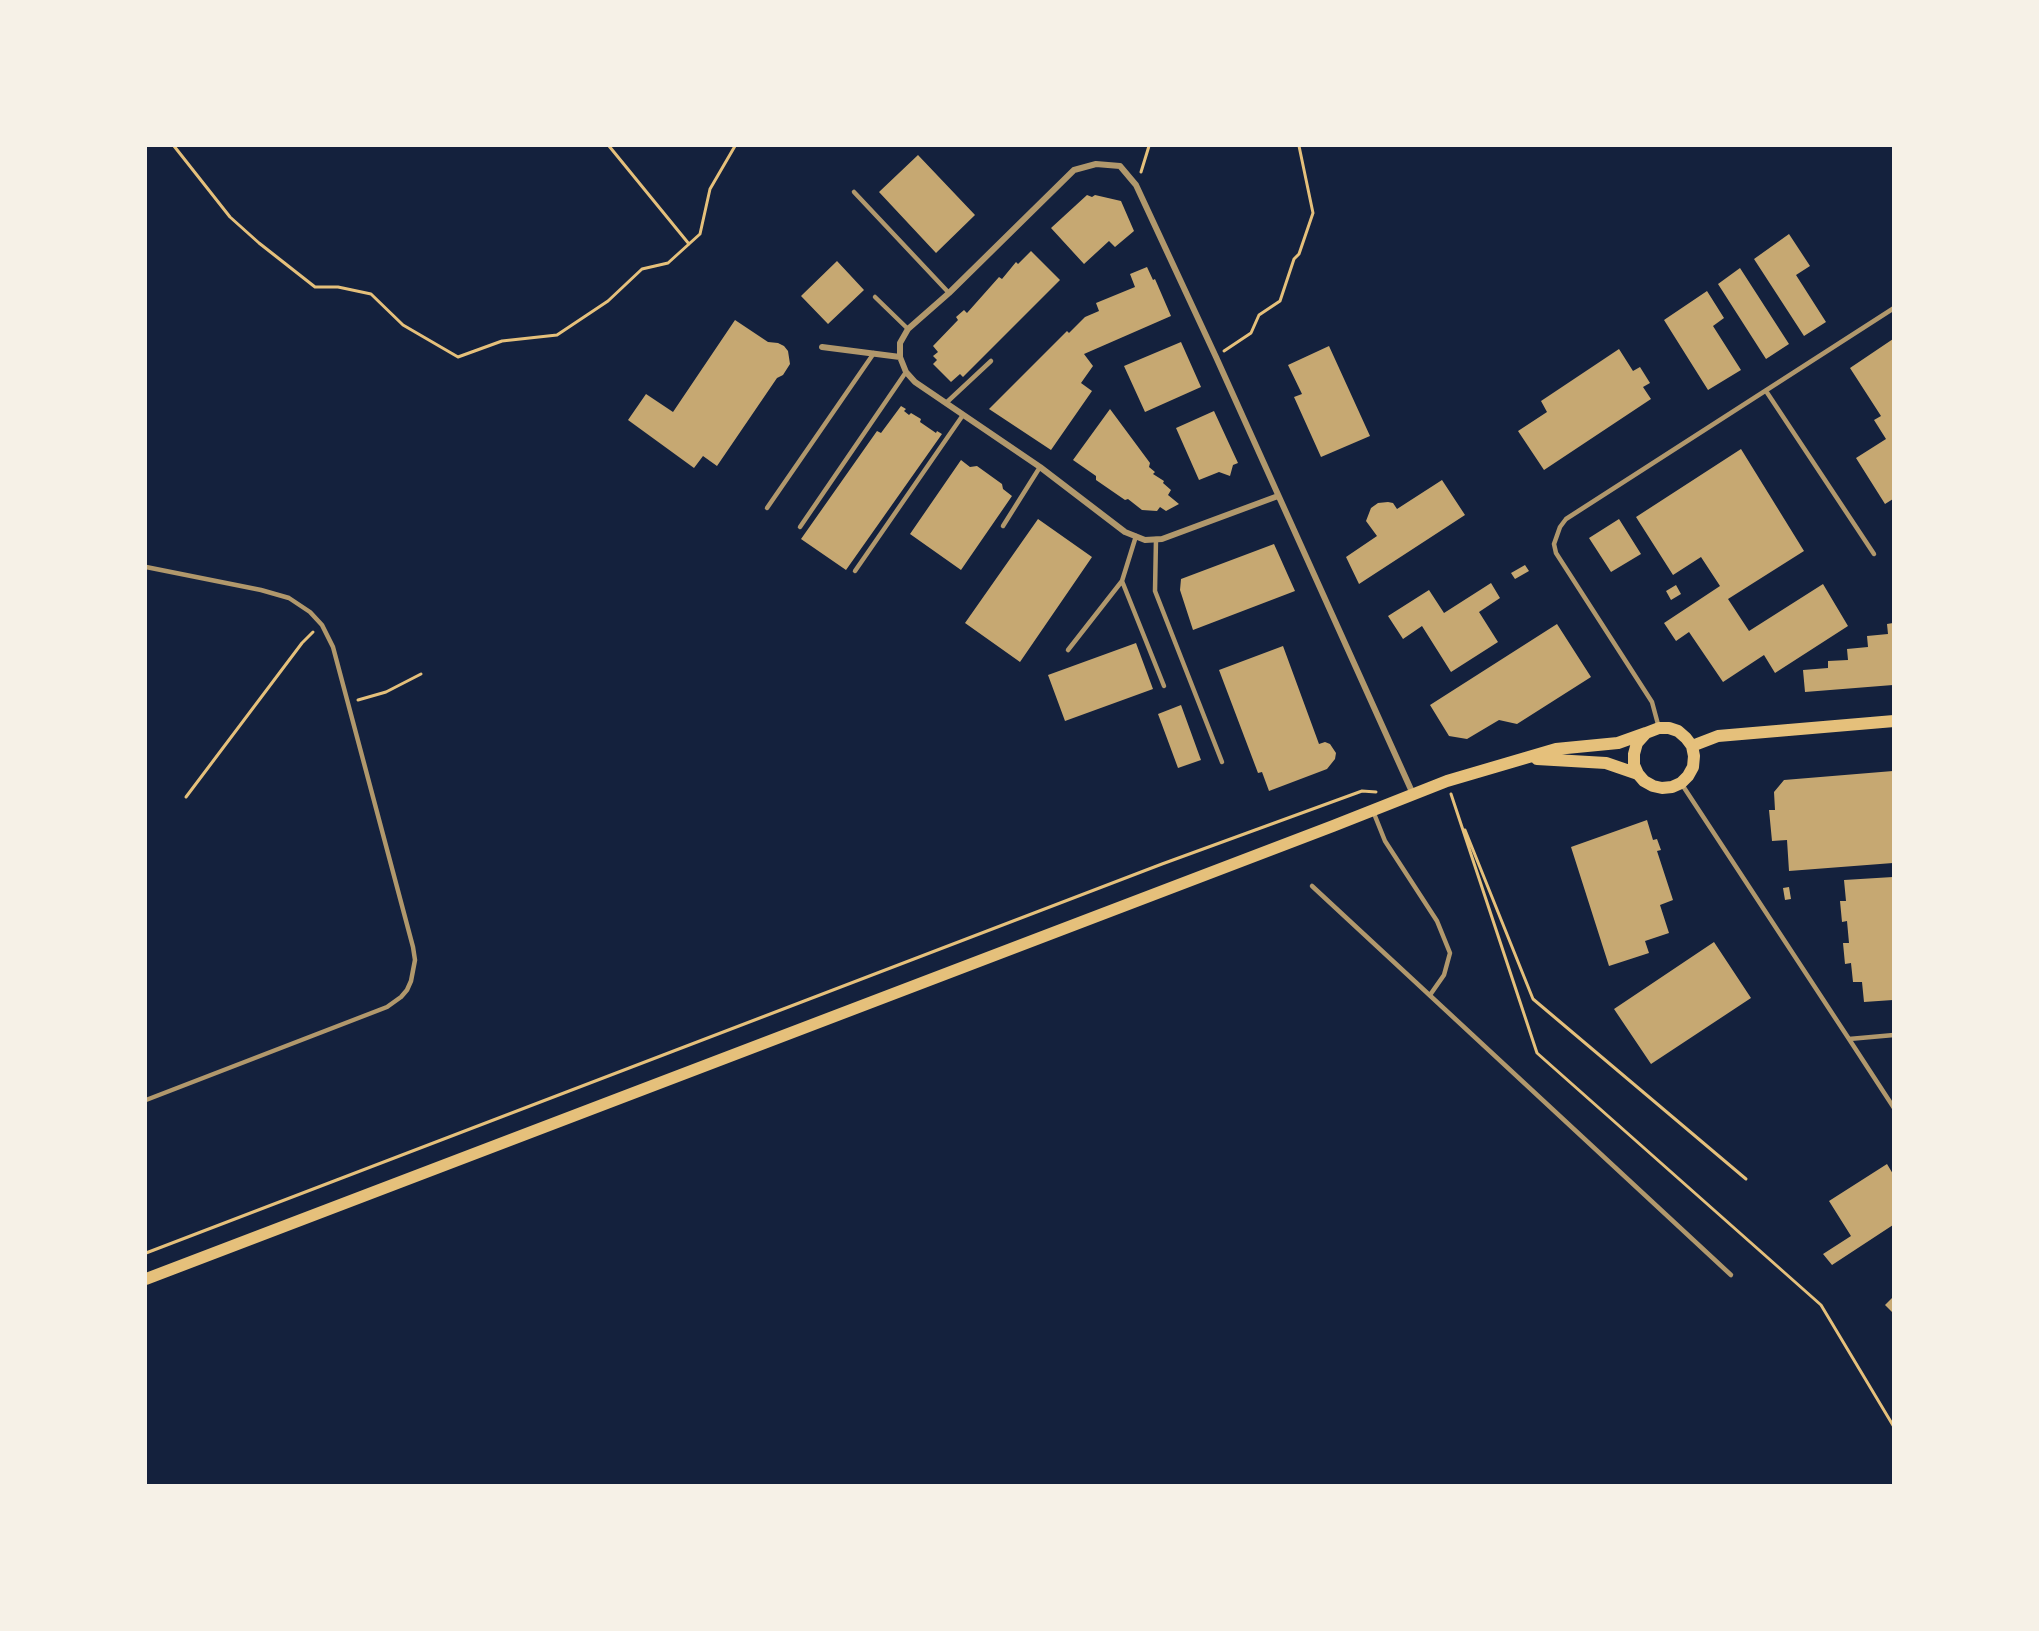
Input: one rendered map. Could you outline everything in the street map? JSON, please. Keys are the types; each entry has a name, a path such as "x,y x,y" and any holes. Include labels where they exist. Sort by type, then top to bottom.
{"main road":[{"path":"1692,746 1718,736 1893,721"},
{"path":"146,1279 1447,781 1556,749 1618,743 1659,728 1669,728 1678,731 1692,746 1693,767 1681,783 1672,787 1653,786 1638,774 1634,765 1634,754 1637,743 1646,733"},
{"path":"1530,758 1606,763 1638,774"}],"street":[{"path":"1278,496 1162,539 1145,540 1125,532 1040,467 915,382 906,372 900,357 900,343 908,329 1074,170 1096,164 1120,166 1136,186 1216,357 1414,795"},
{"path":"822,347 900,357"}],"lane":[{"path":"854,192 949,292"},
{"path":"875,297 908,329"},
{"path":"1659,728 1652,702 1556,553 1554,544 1560,527 1566,519 1893,308"},
{"path":"767,508 874,353"},
{"path":"946,403 991,361"},
{"path":"800,527 906,372"},
{"path":"1766,391 1874,554"},
{"path":"855,571 963,415"},
{"path":"1003,526 1040,467"},
{"path":"1068,650 1122,581 1136,536"},
{"path":"1156,539 1155,591 1222,762"},
{"path":"146,567 261,590 289,598 310,612 322,625 333,647 415,960 411,981 401,997 387,1007 146,1100"},
{"path":"1122,581 1164,686"},
{"path":"1681,783 1893,1108"},
{"path":"1373,811 1385,842 1437,921 1450,953 1444,975 1430,995"},
{"path":"1311,886 1731,1275"},
{"path":"1849,1039 1893,1035"}],"path":[{"path":"174,146 230,217 315,287 339,286 371,294 403,325 458,357 502,341 557,336 608,301 642,269 668,263 700,234 710,189 735,146"},
{"path":"609,146 688,244"},
{"path":"1136,186 1149,146"},
{"path":"1216,357 1251,333 1259,315 1280,301 1294,259 1299,254 1313,213 1299,146"},
{"path":"186,797 302,643 322,625"},
{"path":"347,703 386,692 421,674"},
{"path":"1447,781 1537,1053 1821,1305 1893,1428"},
{"path":"146,1253 1162,864 1362,791 1382,792"},
{"path":"1453,800 1533,999 1746,1179"}],"building":[{"path":"918,155 975,215 936,253 879,192"},
{"path":"1087,195 1121,201 1134,231 1115,247 1109,241 1084,264 1051,228"},
{"path":"1789,234 1810,266 1796,275 1826,322 1804,336 1754,259"},
{"path":"1031,251 1060,280 963,377 960,374 951,382 933,364 937,360 933,356 938,352 933,346 958,320 956,317 964,310 967,313 999,277 1002,279 1016,262 1018,264"},
{"path":"837,261 864,290 828,324 801,296"},
{"path":"1147,267 1153,280 1155,279 1171,316 1084,354 1093,366 1081,383 1092,391 1051,450 989,409 1067,331 1069,333 1085,317 1099,311 1096,303 1135,287 1130,274"},
{"path":"1740,268 1789,344 1766,359 1718,284"},
{"path":"1707,291 1724,318 1713,326 1741,370 1708,390 1664,320"},
{"path":"735,320 768,342 784,346 788,351 790,364 783,375 777,378 717,466 703,456 694,468 628,420 646,394 673,412"},
{"path":"1893,339 1893,499 1885,504 1856,458 1886,439 1874,420 1881,416 1850,368"},
{"path":"1181,342 1201,387 1145,412 1124,366"},
{"path":"1329,346 1370,436 1321,457 1294,397 1302,394 1288,365"},
{"path":"1619,349 1633,371 1640,367 1650,383 1643,387 1651,399 1544,470 1518,431 1547,412 1541,401"},
{"path":"901,406 909,415 911,413 936,433 937,431 942,434 846,570 801,539 877,431 881,433"},
{"path":"1110,409 1150,463 1149,467 1155,472 1153,474 1164,481 1163,483 1171,490 1168,495 1179,504 1166,511 1160,507 1157,511 1142,510 1096,480 1096,476 1073,460"},
{"path":"1214,411 1238,463 1233,465 1230,476 1219,472 1199,480 1176,428"},
{"path":"1741,449 1804,551 1728,599 1749,631 1823,584 1848,626 1775,673 1764,655 1723,682 1689,632 1676,641 1664,623 1720,586 1701,557 1673,575 1636,517"},
{"path":"961,460 970,467 977,466 1002,484 1003,489 1012,496 961,570 910,534"},
{"path":"1442,480 1465,515 1359,584 1346,557 1377,536 1366,521 1371,508 1378,503 1388,502 1393,503 1397,509"},
{"path":"1038,519 1092,557 1020,662 965,623"},
{"path":"1619,519 1641,554 1611,572 1589,538"},
{"path":"1274,544 1295,591 1193,630 1180,590 1181,579"},
{"path":"1525,565 1529,571 1515,579 1511,573"},
{"path":"1491,583 1500,598 1479,612 1498,642 1451,672 1422,626 1403,639 1388,616 1429,590 1444,613"},
{"path":"1676,585 1681,594 1671,600 1666,591"},
{"path":"1893,623 1893,685 1805,692 1803,670 1828,668 1828,661 1848,660 1847,649 1868,647 1867,636 1888,634 1887,624"},
{"path":"1557,624 1591,677 1517,724 1499,720 1467,739 1449,736 1430,705"},
{"path":"1136,643 1153,689 1065,721 1048,675"},
{"path":"1283,646 1319,744 1325,742 1330,744 1336,753 1335,759 1327,769 1269,791 1262,772 1258,773 1219,670"},
{"path":"1181,705 1201,760 1178,768 1158,714"},
{"path":"1893,771 1893,863 1789,871 1787,840 1772,841 1769,810 1775,810 1774,792 1784,780"},
{"path":"1647,820 1653,840 1657,839 1661,850 1657,851 1673,900 1660,905 1669,933 1645,941 1649,953 1609,966 1571,847"},
{"path":"1893,877 1893,1000 1864,1002 1862,982 1853,982 1851,963 1845,964 1843,943 1849,943 1847,921 1842,922 1840,901 1846,901 1844,880"},
{"path":"1789,887 1791,899 1785,900 1783,888"},
{"path":"1714,942 1751,998 1651,1064 1614,1009"},
{"path":"1887,1164 1893,1174 1893,1225 1832,1265 1823,1254 1851,1236 1829,1201"},
{"path":"1893,1297 1893,1313 1885,1305"}]}
